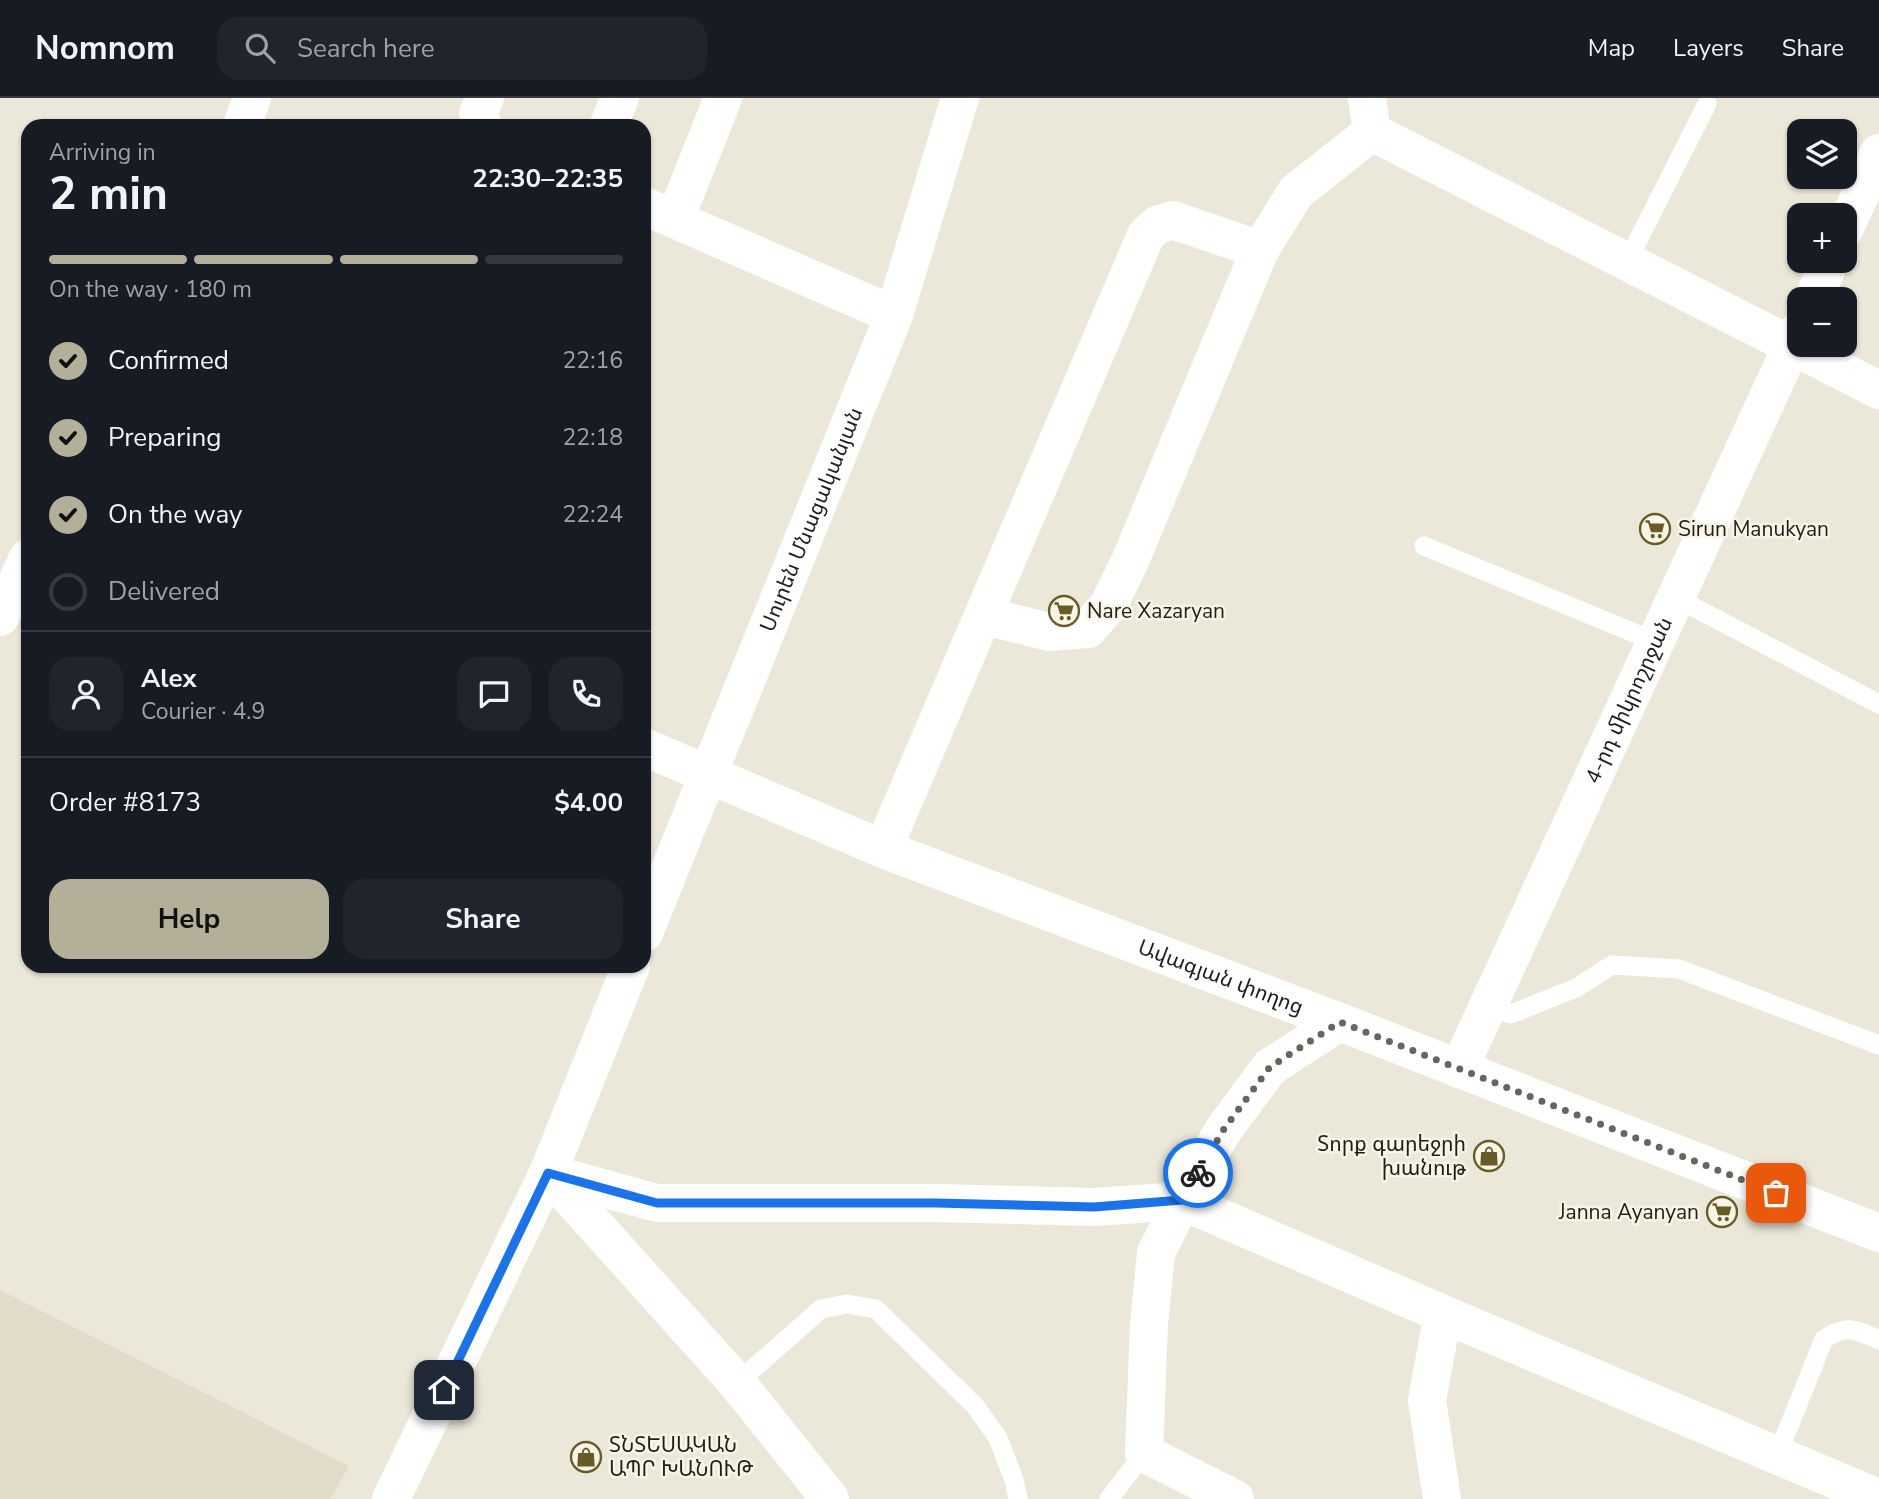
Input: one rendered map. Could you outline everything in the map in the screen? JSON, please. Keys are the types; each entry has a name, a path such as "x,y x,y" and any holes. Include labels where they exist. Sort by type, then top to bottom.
{"street":[{"path":"245,119 253,98"},
{"path":"480,119 478,113 485,98"},
{"path":"611,119 620,98"},
{"path":"723,98 659,212 894,315"},
{"name":"Սուրեն Մնացականյան","path":"651,916 894,315 960,98"},
{"path":"984,616 1050,632 1088,629 1108,606 1130,561 1260,250 1296,192 1369,115 1627,262 1787,334"},
{"path":"1856,203 1879,153"},
{"path":"883,849 1146,235 1157,225 1173,220 1260,250"},
{"name":"4-րդ միկրոշրջան","path":"1459,1069 1787,357"},
{"path":"1826,357 1879,390"},
{"path":"0,617 21,573"},
{"name":"Ավագյան փողոց","path":"651,750 883,849 1340,1022 1879,1233"},
{"path":"391,1499 548,1173 628,973"},
{"path":"1235,1499 1144,1453 1149,1324 1156,1253 1182,1200 1224,1129 1270,1067 1340,1022"},
{"path":"548,1173 657,1203 936,1203 1094,1207 1182,1200 1871,1495 1872,1499"},
{"path":"548,1173 737,1383 830,1499"},
{"path":"1442,1499 1427,1400 1443,1314"}],"lane":[{"path":"1627,262 1707,104"},
{"path":"1424,546 1656,642"},
{"path":"1676,598 1879,704"},
{"path":"1487,1009 1511,1014 1576,988 1612,965 1679,969 1879,1045"},
{"path":"737,1383 821,1309 847,1304 876,1309 975,1406 998,1438 1014,1480 1018,1499"},
{"path":"1777,1456 1824,1339 1838,1330 1854,1328 1879,1340"},
{"path":"1109,1499 1144,1453"}],"shaded area":[{"path":"0,1290 349,1466 330,1499 0,1499"}],"way so far":[{"path":"1198,1173 1224,1129 1270,1067 1340,1022 1776,1193"}],"place":[{"name":"Sirun Manukyan","path":"1655,529"},
{"name":"Nare Xazaryan","path":"1064,611"},
{"name":"Տորք գարեջրի խանութ","path":"1489,1156"},
{"name":"Janna Ayanyan","path":"1722,1212"},
{"name":"ՏՆՏԵՍԱԿԱՆ ԱՊՐ ԽԱՆՈՒԹ","path":"586,1457"}],"route":[{"path":"444,1390 548,1173 657,1203 936,1203 1094,1207 1182,1200 1198,1173"}]}
